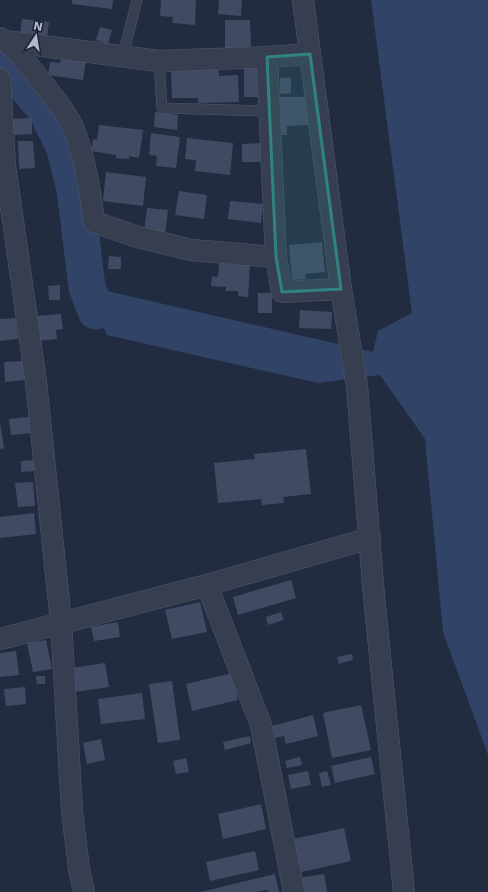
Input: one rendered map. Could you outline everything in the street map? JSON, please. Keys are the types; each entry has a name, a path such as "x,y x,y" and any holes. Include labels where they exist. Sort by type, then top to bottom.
{"street":[{"path":"303,0 341,289 357,386 376,613 404,892"},
{"path":"2,40 159,61 310,54"},
{"path":"2,40 28,65 54,98 73,126 84,165 94,222 138,237 191,250 276,257"},
{"path":"267,57 276,257 282,292 341,289"},
{"path":"0,79 5,165 36,382 61,622 72,811 79,869 84,892"},
{"path":"0,639 207,585 370,538"},
{"path":"207,585 261,725 294,892"}],"lane":[{"path":"123,56 138,0"},
{"path":"159,61 162,108 269,111"}],"highlighted area":[{"path":"310,54 341,289 282,292 276,257 267,57"}],"water":[{"path":"371,0 488,0 488,755 443,632 425,439 380,375 318,383 107,335 96,311 103,290 373,352 378,331 412,313"}],"building":[{"path":"72,0 113,0 112,9 72,4"},
{"path":"161,0 196,0 195,25 172,23 173,17 160,16"},
{"path":"219,0 242,0 241,16 218,14"},
{"path":"22,19 49,22 47,37 20,34"},
{"path":"225,20 250,20 251,50 225,50"},
{"path":"100,27 112,30 108,44 96,40"},
{"path":"62,56 86,59 83,80 48,75 50,62 60,63"},
{"path":"244,66 261,66 261,97 244,97"},
{"path":"219,68 219,76 238,75 239,102 198,103 198,98 172,98 171,69"},
{"path":"291,77 291,93 280,94 280,78"},
{"path":"276,97 309,97 310,125 287,126 287,135 276,135"},
{"path":"155,112 178,115 177,130 154,127"},
{"path":"32,118 32,134 13,135 12,119"},
{"path":"99,125 143,130 139,158 129,156 129,159 116,158 116,155 91,151 93,139 97,140"},
{"path":"151,133 180,137 176,168 156,166 157,156 149,155"},
{"path":"187,138 233,143 230,175 195,171 196,160 185,159"},
{"path":"18,141 33,141 35,168 19,169"},
{"path":"264,143 264,162 242,162 242,144"},
{"path":"106,172 146,177 143,206 103,201"},
{"path":"179,191 207,195 204,219 175,215"},
{"path":"230,201 263,204 261,223 228,219"},
{"path":"147,208 168,210 165,234 144,232"},
{"path":"322,242 325,272 305,274 306,279 292,280 289,245"},
{"path":"109,256 121,257 121,269 108,269"},
{"path":"219,263 250,265 248,297 238,296 238,291 226,291 226,287 211,286 212,276 218,277"},
{"path":"60,285 60,300 49,300 48,286"},
{"path":"258,293 272,293 272,313 258,313"},
{"path":"300,310 332,312 331,329 299,328"},
{"path":"61,314 63,329 56,330 57,339 38,341 36,316"},
{"path":"16,318 18,339 0,341 0,319"},
{"path":"23,361 25,380 5,382 4,362"},
{"path":"29,417 32,433 11,435 9,419"},
{"path":"0,423 4,448 0,449"},
{"path":"306,449 311,494 283,497 284,503 262,505 261,499 218,503 214,463 255,459 254,454"},
{"path":"34,460 35,471 21,472 21,461"},
{"path":"33,482 35,506 18,507 15,483"},
{"path":"34,513 36,534 0,538 0,517"},
{"path":"291,580 296,598 238,615 233,597"},
{"path":"200,602 207,632 172,639 165,610"},
{"path":"281,612 284,620 268,625 266,617"},
{"path":"118,622 120,637 94,641 91,627"},
{"path":"46,640 52,669 33,672 27,643"},
{"path":"16,651 19,675 0,677 0,653"},
{"path":"352,654 353,660 339,664 337,657"},
{"path":"105,663 109,687 75,692 71,668"},
{"path":"232,673 238,700 192,711 186,684"},
{"path":"36,676 45,676 45,684 37,684"},
{"path":"172,681 180,740 158,743 149,684"},
{"path":"25,687 26,704 6,706 4,689"},
{"path":"142,693 145,719 101,724 98,699"},
{"path":"361,705 371,750 332,758 323,713"},
{"path":"313,715 318,736 286,744 284,736 275,738 272,726"},
{"path":"250,736 251,743 225,750 223,742"},
{"path":"101,739 105,760 87,764 83,743"},
{"path":"300,757 302,765 287,768 285,761"},
{"path":"371,757 375,774 335,783 331,766"},
{"path":"186,758 189,772 176,774 173,761"},
{"path":"308,771 311,785 291,789 288,775"},
{"path":"327,771 331,785 322,787 319,773"},
{"path":"261,804 266,829 223,839 218,814"},
{"path":"344,828 351,861 301,872 293,839"},
{"path":"255,851 259,870 210,881 206,862"},
{"path":"275,874 279,892 268,892 267,890 256,892 201,892"},
{"path":"324,874 327,892 302,892 299,878"}],"waterway":[{"path":"0,63 17,75 46,110 64,146 75,189 87,287 96,311"}]}
